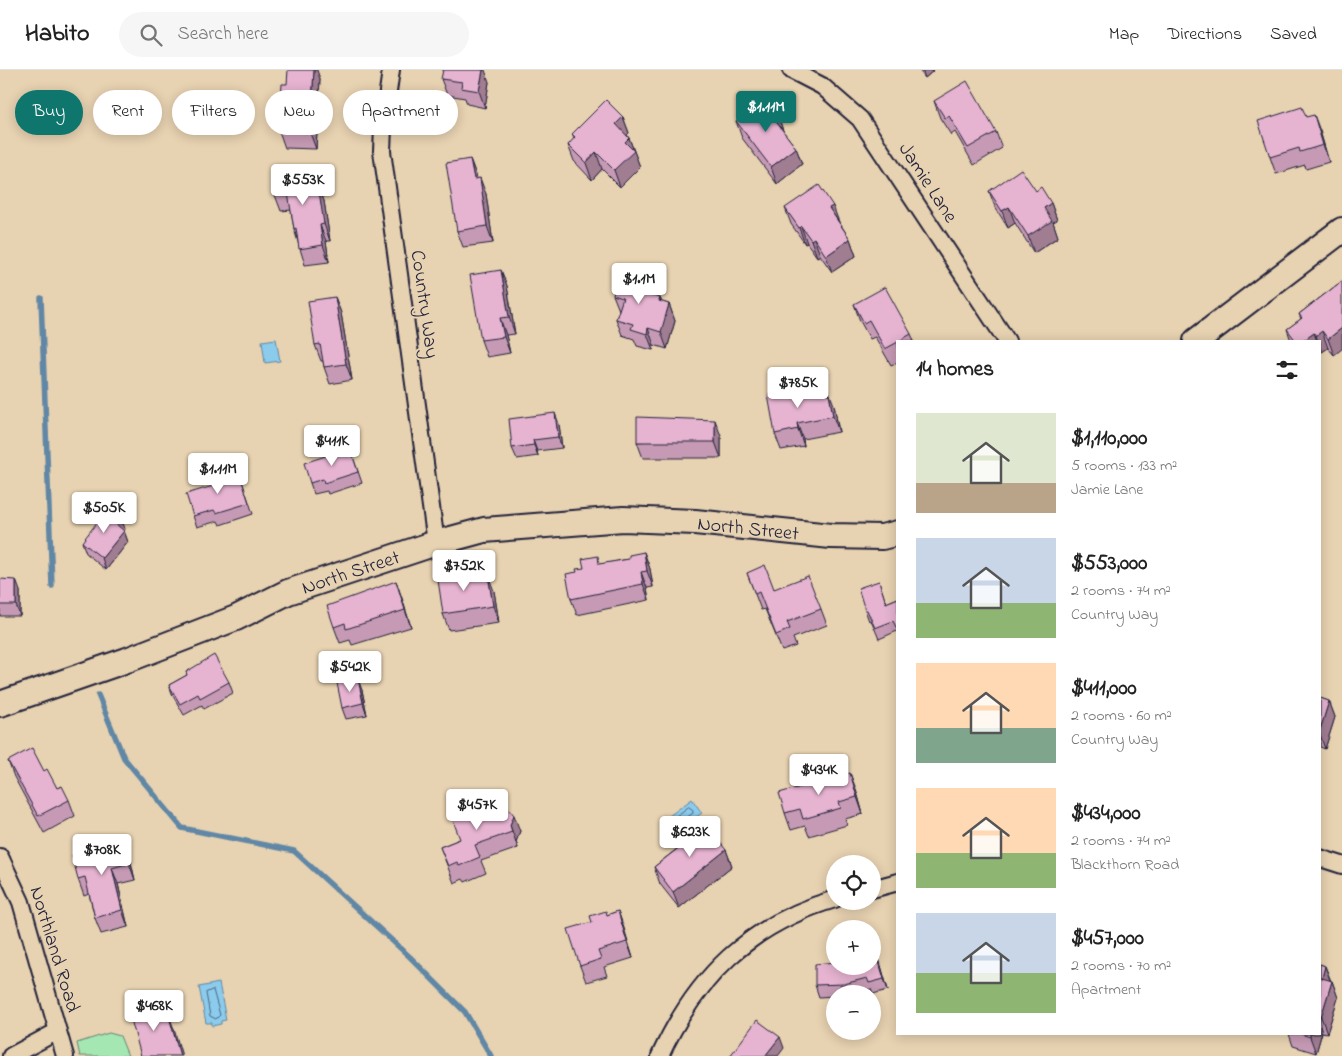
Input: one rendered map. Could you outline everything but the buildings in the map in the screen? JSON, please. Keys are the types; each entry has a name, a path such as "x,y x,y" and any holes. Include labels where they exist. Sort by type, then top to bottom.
{"street":[{"name":"Country Way","path":"390,70 382,128 382,151 436,543"},
{"name":"Jamie Lane","path":"791,70 822,86 860,119 1006,340"},
{"path":"1197,340 1342,230"},
{"name":"North Street","path":"0,704 127,660 236,618 288,592 436,543 484,530 623,519 695,522 831,536 882,536 896,533"},
{"name":"Northland Road","path":"0,857 21,902 65,1056"},
{"path":"1321,858 1342,865"},
{"path":"881,886 896,882"},
{"path":"660,1056 685,1007 700,986 731,954 757,934 779,921 826,903"},
{"path":"11,1056 58,1031"}],"green space":[{"path":"109,1033 120,1036 128,1056 80,1056 77,1043"}],"water":[{"path":"276,339 280,361 265,363 262,341"},
{"path":"692,799 702,813 675,832 665,819"},
{"path":"219,983 226,1020 221,1021 221,1024 212,1026 212,1023 206,1023 199,987"}],"waterway":[{"path":"41,298 52,586"},
{"path":"98,695 124,758 182,828 294,851 410,957 465,1012 491,1056"}]}
